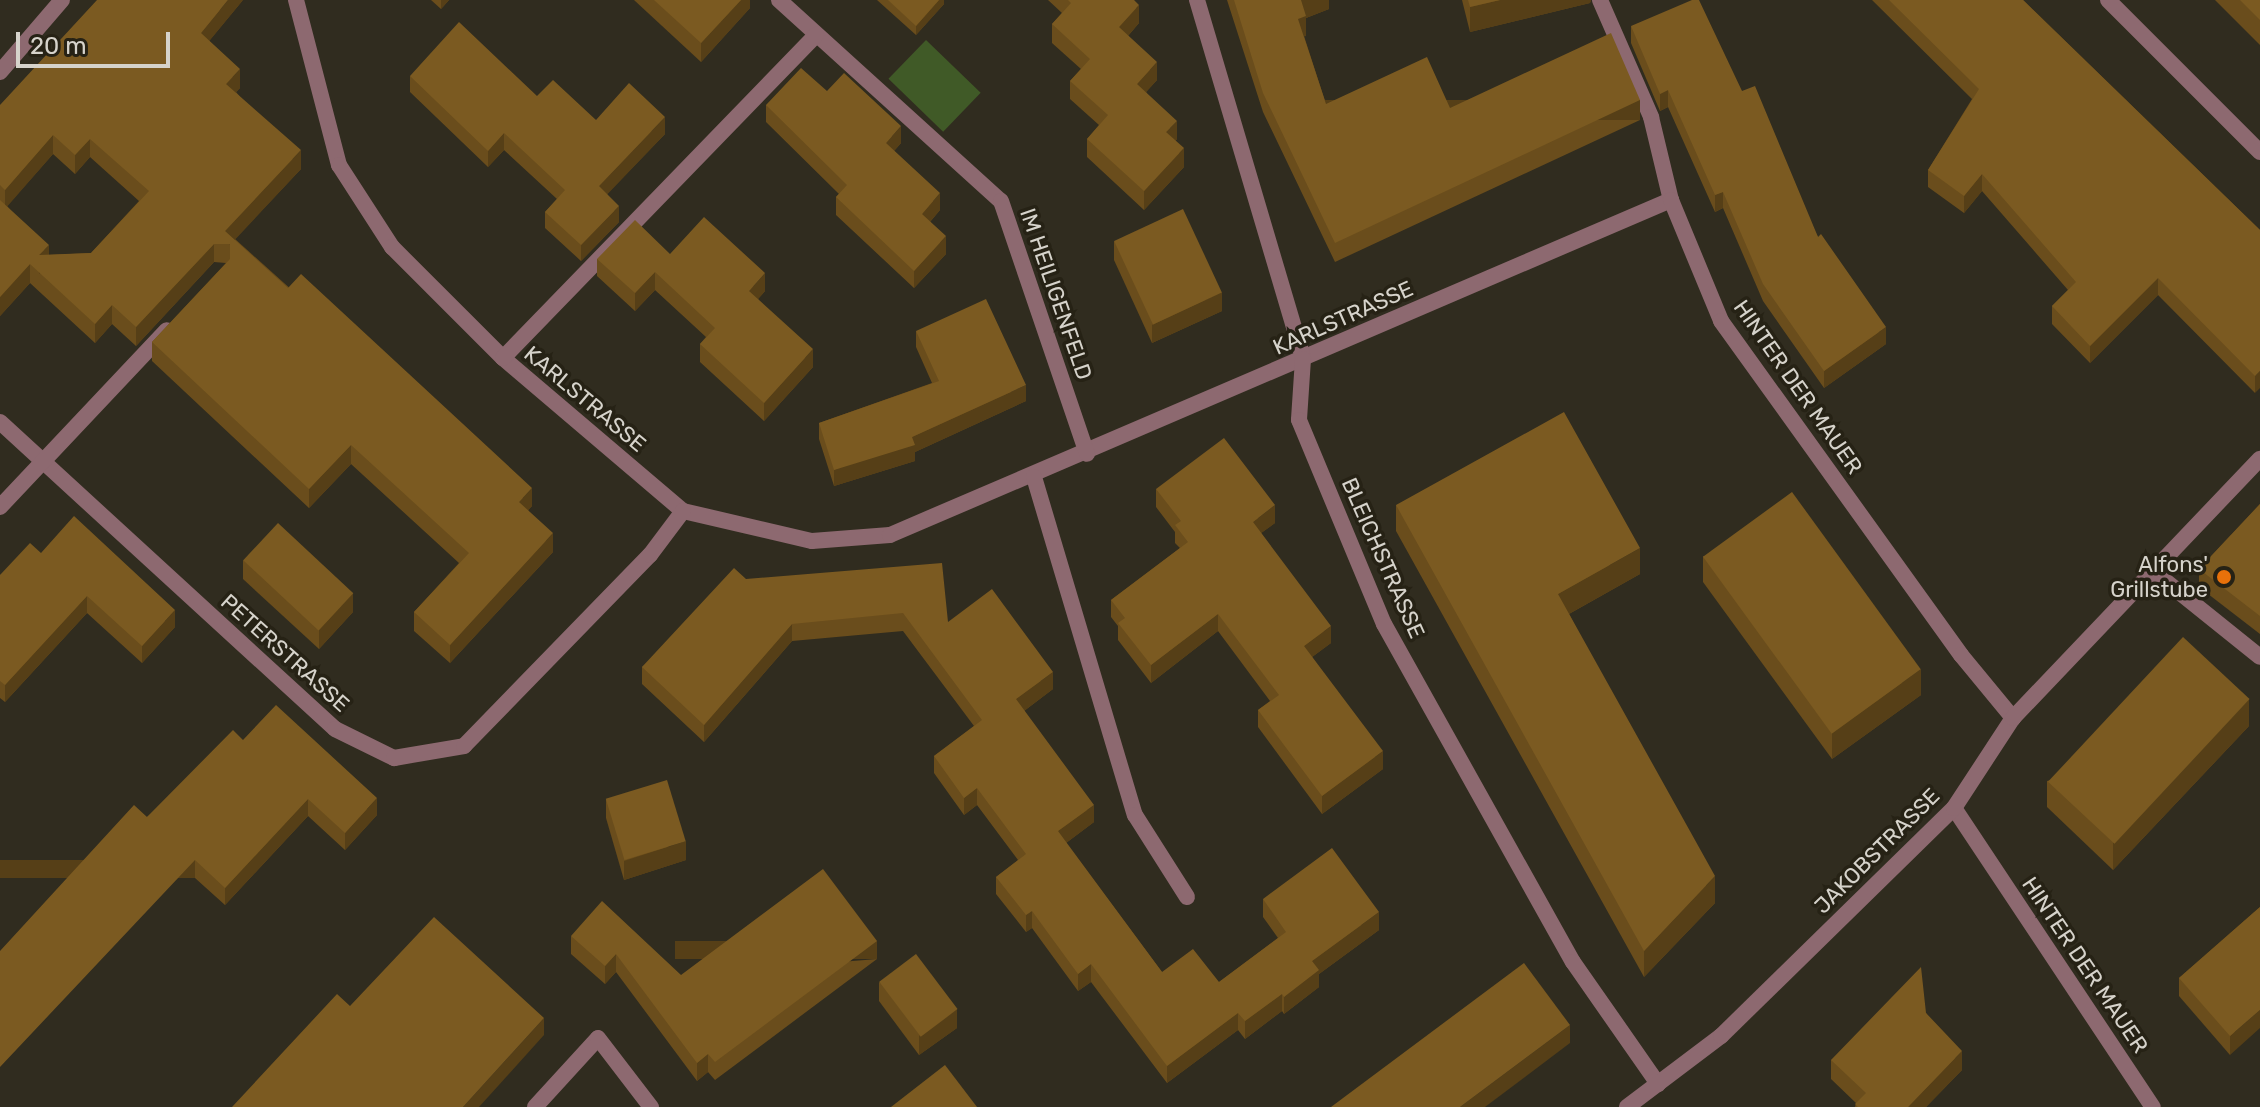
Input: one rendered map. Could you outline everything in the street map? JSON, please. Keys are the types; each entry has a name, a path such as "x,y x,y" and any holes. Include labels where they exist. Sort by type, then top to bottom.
{"street":[{"path":"0,72 62,0"},
{"name":"KARLSTRASSE","path":"296,0 339,165 392,247 503,358 683,511 812,541 890,535 1034,477 1671,200"},
{"name":"IM HEILIGENFELD","path":"779,0 1001,201 1087,454"},
{"name":"BLEICHSTRASSE","path":"1197,0 1303,359 1299,420 1384,624 1573,962 1658,1084"},
{"name":"HINTER DER MAUER","path":"1600,0 1651,117 1671,200 1721,321 1961,655 2013,718"},
{"path":"2108,0 2260,152"},
{"path":"503,358 816,35"},
{"path":"0,507 180,315"},
{"name":"PETERSTRASSE","path":"0,422 335,729 394,758 464,746 650,555 683,511"},
{"name":"JAKOBSTRASSE","path":"1627,1107 1721,1036 1954,808 2013,718 2260,459"},
{"path":"1034,477 1135,815 1187,897"},
{"path":"2153,571 2260,657"},
{"name":"HINTER DER MAUER","path":"1954,808 2153,1107"},
{"path":"535,1107 598,1038 651,1107"}],"green space":[{"path":"926,40 981,93 943,132 888,79"}],"building":[{"path":"97,0 228,0 201,33 240,69 226,84 301,150 225,231 288,288 301,274 532,488 519,502 553,533 450,645 414,612 469,553 351,445 309,489 152,342 230,259 230,244 214,244 136,327 112,305 95,324 30,264 0,297 0,200 49,245 39,255 91,253 149,191 90,139 75,155 53,135 5,190 0,185 0,105"},
{"path":"654,0 741,0 701,43"},
{"path":"888,0 939,0 916,26"},
{"path":"1068,0 1134,0 1139,5 1119,27 1157,62 1137,84 1177,121 1166,132 1184,148 1144,191 1087,139 1108,115 1070,81 1090,59 1052,24 1071,3"},
{"path":"1234,0 1301,0 1306,16 1298,19 1326,104 1427,57 1450,108 1611,33 1640,100 1335,243 1263,93"},
{"path":"1468,0 1500,0 1470,7"},
{"path":"1692,0 1699,0 1742,91 1755,86 1818,237 1821,234 1886,327 1824,371 1763,284 1723,192 1715,195 1668,90 1660,94 1631,26"},
{"path":"1889,0 2023,0 2260,230 2260,371 2255,376 2158,278 2090,346 2052,306 2076,282 1982,174 1964,196 1928,170 1979,89"},
{"path":"2240,0 2260,0 2260,20"},
{"path":"459,22 537,96 553,80 596,120 629,83 665,117 599,186 619,206 581,245 545,212 565,190 504,133 488,151 410,76"},
{"path":"801,68 827,91 844,73 901,126 886,143 940,193 922,214 946,236 914,271 836,197 847,185 766,105"},
{"path":"1183,209 1222,292 1153,324 1114,241"},
{"path":"704,217 765,273 749,291 813,349 764,403 700,344 715,328 655,272 635,293 597,259 635,220 670,254"},
{"path":"986,299 1026,385 912,437 915,445 834,470 819,423 939,381 916,331"},
{"path":"1564,412 1640,548 1558,594 1715,876 1644,951 1396,505"},
{"path":"1224,438 1275,505 1253,522 1331,626 1304,646 1383,751 1322,796 1258,710 1279,695 1218,614 1151,665 1118,623 1125,618 1111,600 1188,542 1175,525 1181,521 1156,489"},
{"path":"1792,492 1921,669 1832,734 1703,557"},
{"path":"2260,504 2260,616 2199,569"},
{"path":"74,516 175,610 142,646 87,596 5,685 0,681 0,575 30,543 41,553"},
{"path":"278,523 353,593 319,631 243,560"},
{"path":"942,563 948,622 992,589 1053,672 1016,699 1094,805 1058,831 1162,972 1193,949 1219,982 1286,932 1263,899 1332,848 1379,912 1312,961 1319,970 1284,997 1282,994 1245,1021 1238,1013 1167,1066 1091,964 1078,974 1032,911 1026,915 996,877 1026,854 977,788 964,798 934,756 982,720 903,613 792,624 704,725 642,667 734,568 746,579"},
{"path":"2183,637 2250,699 2115,844 2048,782"},
{"path":"276,705 377,798 345,833 308,799 225,888 195,860 0,1067 0,951 134,805 147,817 233,730 243,740"},
{"path":"667,780 686,841 625,860 606,799"},
{"path":"823,869 877,941 715,1062 708,1054 697,1063 616,954 605,966 571,936 602,901 681,975"},
{"path":"2260,907 2260,1010 2230,1036 2179,978"},
{"path":"434,917 544,1018 463,1107 232,1107 337,994 350,1006"},
{"path":"916,954 958,1009 921,1037 879,982"},
{"path":"1524,963 1570,1025 1460,1107 1331,1107"},
{"path":"1921,967 1926,1013 1962,1051 1908,1107 1858,1107 1855,1104 1866,1093 1831,1060"},
{"path":"945,1065 977,1107 891,1107"}],"place":[{"name":"Alfons' Grillstube","path":"2224,577"}]}
